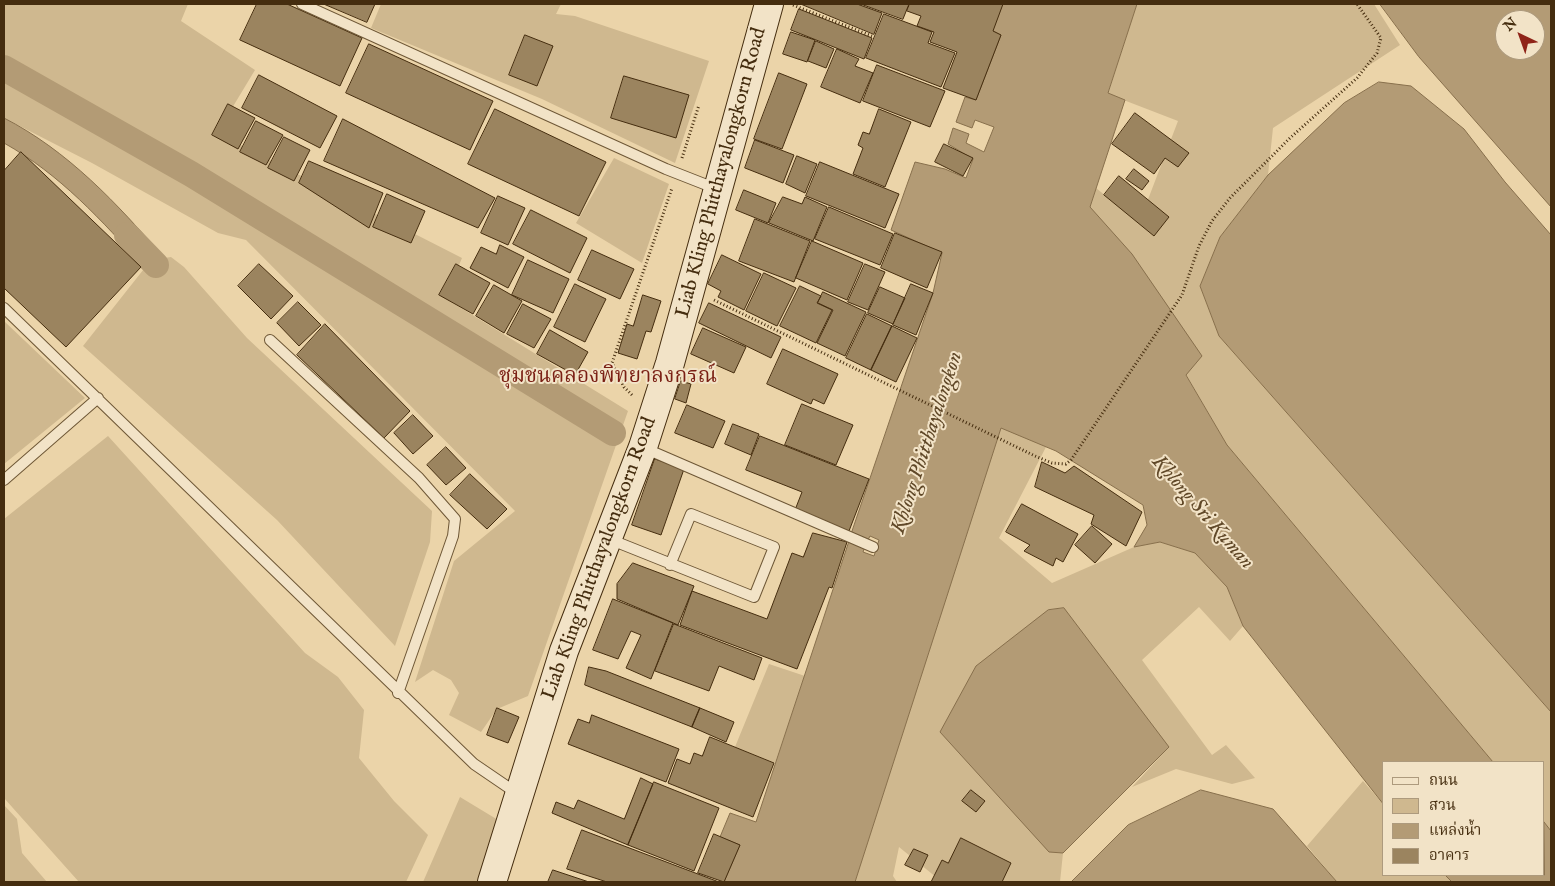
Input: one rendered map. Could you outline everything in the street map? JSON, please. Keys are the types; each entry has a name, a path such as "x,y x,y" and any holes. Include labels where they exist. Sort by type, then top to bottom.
{"main road":[{"name":"Liab Kling Phitthayalongkorn Road","path":"492,882 564,651 606,538 643,448 690,291 769,4"}],"lane":[{"path":"302,4 677,173 718,189"},
{"path":"4,308 474,764 519,795"},
{"path":"270,340 419,478 455,519 453,536 398,692"},
{"path":"4,480 98,398"},
{"path":"643,448 873,547"},
{"path":"606,538 670,565 754,597 774,547 691,514 670,565"}],"path":[{"path":"690,291 709,297 1035,456 1062,465 1071,460 1182,294 1201,242 1212,221 1230,198 1290,138 1357,78 1377,53 1381,38 1357,4"},
{"path":"653,414 624,387 612,363 699,105"}],"green space":[{"path":"4,4 188,4 181,21 255,70 217,133 462,258 445,298 628,411 528,696 497,709 481,732 449,715 459,693 451,680 433,670 415,682 454,561 515,511 246,240 218,233 92,163 4,118"},
{"path":"381,4 561,4 556,14 575,16 709,61 675,163 542,99 371,28"},
{"path":"1137,4 1374,4 1400,45 1273,128 1268,175 1220,237 1200,286 1219,336 1551,712 1551,831 1545,823 1545,761 1492,761 1227,445 1089,207 1096,188 1139,223 1178,121 1108,94"},
{"path":"614,158 669,184 642,263 576,223"},
{"path":"171,257 184,267 247,338 432,511 430,542 395,646 277,520 83,346 151,260"},
{"path":"4,321 85,398 4,464"},
{"path":"1001,427 1046,447 999,538 1052,583 1134,547 1160,542 1195,553 1227,587 1243,626 1230,641 1199,607 1142,660 1212,755 1226,745 1255,778 1232,784 1176,769 1132,787 1169,747 1049,852 1063,853 1060,882 942,882 899,847 893,876 897,882 855,882"},
{"path":"108,436 305,653 338,677 364,710 359,758 394,801 428,835 406,882 79,882 4,798 4,519"},
{"path":"769,664 805,676 775,763 735,747"},
{"path":"1363,781 1382,803 1382,876 1446,876 1452,882 1337,882 1307,846"},
{"path":"460,797 498,820 477,882 423,882"},
{"path":"4,805 17,819 22,853 47,882 4,882"}],"water":[{"path":"1003,4 1137,4 1108,93 1125,100 1090,207 1132,254 1202,356 1186,375 1227,445 1492,761 1382,761 1382,802 1243,626 1227,587 1195,553 1160,542 1134,547 1147,525 1143,505 1056,451 1001,428 855,882 724,882 740,845 720,837 730,813 756,822 849,541 865,547 863,552 874,556 879,540 870,536 868,540 851,534 933,293 942,253 891,230 915,162 945,169 966,178 973,159 948,144 953,128 969,134 966,143 984,152 994,127 975,120 972,128 956,122 965,97 976,100 1001,35 993,31"},
{"path":"1380,4 1551,4 1551,207 1419,57"},
{"path":"1379,82 1411,86 1464,129 1505,182 1551,235 1551,712 1219,336 1200,286 1220,237 1268,175 1344,103"},
{"path":"4,118 27,131 70,162 110,198 164,258 151,260 145,268 96,216 62,184 44,169 4,143"},
{"path":"1064,608 1169,747 1063,853 1049,852 940,732 976,666 1048,610"},
{"path":"1201,790 1273,809 1337,882 1071,882 1128,825"},
{"path":"1545,823 1551,831 1551,882 1452,882 1446,876 1545,876"}],"building":[{"path":"257,4 287,4 362,38 340,86 240,40"},
{"path":"324,4 375,4 367,22"},
{"path":"801,4 857,4 882,13 874,34"},
{"path":"861,4 909,4 903,19"},
{"path":"910,4 1003,4 993,31 1001,35 976,100 943,88 957,52 930,42 934,32 917,26 921,16 907,11"},
{"path":"799,9 872,38 864,59 791,30"},
{"path":"884,14 932,32 928,43 955,53 941,87 866,58"},
{"path":"791,32 815,40 807,62 783,54"},
{"path":"525,35 553,46 537,86 509,75"},
{"path":"816,41 834,49 826,68 808,61"},
{"path":"369,44 493,101 470,150 346,93"},
{"path":"837,49 859,59 855,66 873,73 860,103 821,87"},
{"path":"877,65 945,91 930,127 863,101"},
{"path":"779,73 807,84 782,149 754,139"},
{"path":"259,75 337,116 320,148 242,108"},
{"path":"624,76 689,95 676,138 611,118"},
{"path":"228,104 255,118 238,149 212,135"},
{"path":"495,109 606,162 579,216 468,164"},
{"path":"879,109 911,122 885,187 853,174 863,148 858,145 863,132 869,134"},
{"path":"1135,113 1189,153 1178,167 1165,158 1154,174 1112,144"},
{"path":"343,119 495,198 478,228 324,161"},
{"path":"256,121 283,135 266,165 240,152"},
{"path":"284,137 310,150 294,181 268,168"},
{"path":"755,140 794,155 783,183 745,168"},
{"path":"944,144 973,158 963,176 935,162"},
{"path":"21,152 141,267 66,347 4,288 4,171"},
{"path":"797,156 817,164 805,193 786,184"},
{"path":"309,161 383,193 369,228 299,183"},
{"path":"820,162 899,194 885,228 806,196"},
{"path":"1134,169 1149,181 1142,190 1126,179"},
{"path":"1119,176 1169,217 1154,236 1104,195"},
{"path":"744,190 776,203 768,223 736,210"},
{"path":"387,194 425,211 411,243 373,227"},
{"path":"498,196 525,208 508,245 481,233"},
{"path":"783,197 802,204 805,197 827,207 813,241 769,223"},
{"path":"829,207 893,234 880,265 815,239"},
{"path":"531,210 587,238 570,273 513,244"},
{"path":"755,219 810,241 794,282 739,261"},
{"path":"895,233 942,252 927,288 881,268"},
{"path":"812,241 863,263 847,300 796,278"},
{"path":"500,245 524,257 508,288 470,268 481,247 496,254"},
{"path":"592,250 634,269 620,299 578,280"},
{"path":"722,255 761,274 744,310 718,297 721,291 708,284"},
{"path":"528,260 569,279 553,313 512,295"},
{"path":"259,264 293,296 271,319 238,286"},
{"path":"456,264 490,283 473,314 439,295"},
{"path":"865,264 885,272 868,310 848,302"},
{"path":"764,273 796,288 777,326 746,311"},
{"path":"575,284 606,299 585,342 554,327"},
{"path":"911,284 933,293 916,335 893,325"},
{"path":"494,285 522,301 504,333 476,316"},
{"path":"800,286 821,296 817,303 832,310 816,343 780,326"},
{"path":"880,287 905,298 893,324 868,313"},
{"path":"823,292 866,312 845,356 817,343 833,310 818,303"},
{"path":"643,295 661,301 651,332 646,331 637,359 618,353 627,324 633,326"},
{"path":"298,302 321,325 299,346 277,323"},
{"path":"709,303 781,337 771,358 699,323"},
{"path":"523,304 551,319 534,348 507,334"},
{"path":"867,314 892,326 871,370 846,358"},
{"path":"325,324 410,411 384,438 297,355"},
{"path":"892,326 917,338 896,382 871,370"},
{"path":"703,328 746,347 734,373 691,354"},
{"path":"550,330 588,352 575,375 537,354"},
{"path":"783,349 838,374 824,404 813,399 811,404 767,384"},
{"path":"681,381 691,384 686,403 675,399"},
{"path":"802,404 853,425 836,465 785,445"},
{"path":"687,405 725,421 713,448 675,433"},
{"path":"413,415 433,436 413,454 394,433"},
{"path":"733,424 759,434 751,455 725,444"},
{"path":"760,436 869,479 849,531 795,510 802,492 746,470"},
{"path":"446,447 466,468 446,485 427,465"},
{"path":"655,459 684,469 661,535 632,525"},
{"path":"1042,462 1065,473 1074,466 1142,512 1126,546 1091,524 1094,515 1035,487"},
{"path":"470,474 507,509 487,529 450,495"},
{"path":"1022,504 1078,534 1063,562 1056,558 1053,566 1024,551 1030,545 1006,532"},
{"path":"1092,526 1112,544 1095,563 1075,545"},
{"path":"813,533 847,542 832,588 829,587 797,669 680,625 692,591 767,619 792,553 803,557"},
{"path":"633,563 694,586 678,625 617,599 617,584"},
{"path":"613,599 673,623 651,679 626,668 641,635 631,631 618,659 593,650"},
{"path":"674,624 762,658 754,680 719,666 709,691 655,671"},
{"path":"589,667 606,671 700,708 692,727 585,685"},
{"path":"497,708 519,717 508,743 487,735"},
{"path":"700,708 734,722 726,742 692,727"},
{"path":"592,715 679,749 666,782 568,744 578,719 589,723"},
{"path":"710,737 774,763 753,817 668,783 677,759 690,764 694,753 702,756"},
{"path":"641,778 653,784 628,845 552,813 556,802 574,809 578,800 624,819"},
{"path":"654,782 719,808 694,871 628,845"},
{"path":"971,790 985,801 976,812 962,801"},
{"path":"582,830 719,882 607,882 567,869"},
{"path":"714,834 740,845 724,882 698,873"},
{"path":"961,838 1011,863 1002,882 931,882 942,860 948,863"},
{"path":"914,849 928,855 920,872 905,865"},
{"path":"553,870 589,882 548,882"}],"waterway":[{"path":"4,68 191,174 613,433"},
{"path":"127,235 156,265"}],"district":[{"name":"ชุมชนคลองพิทยาลงกรณ์","path":"608,378"}],"water label":[{"name":"Khlong Phitthayalongkon","path":"928,443"},
{"name":"Khlong Sri Kuman","path":"1202,513"}]}
